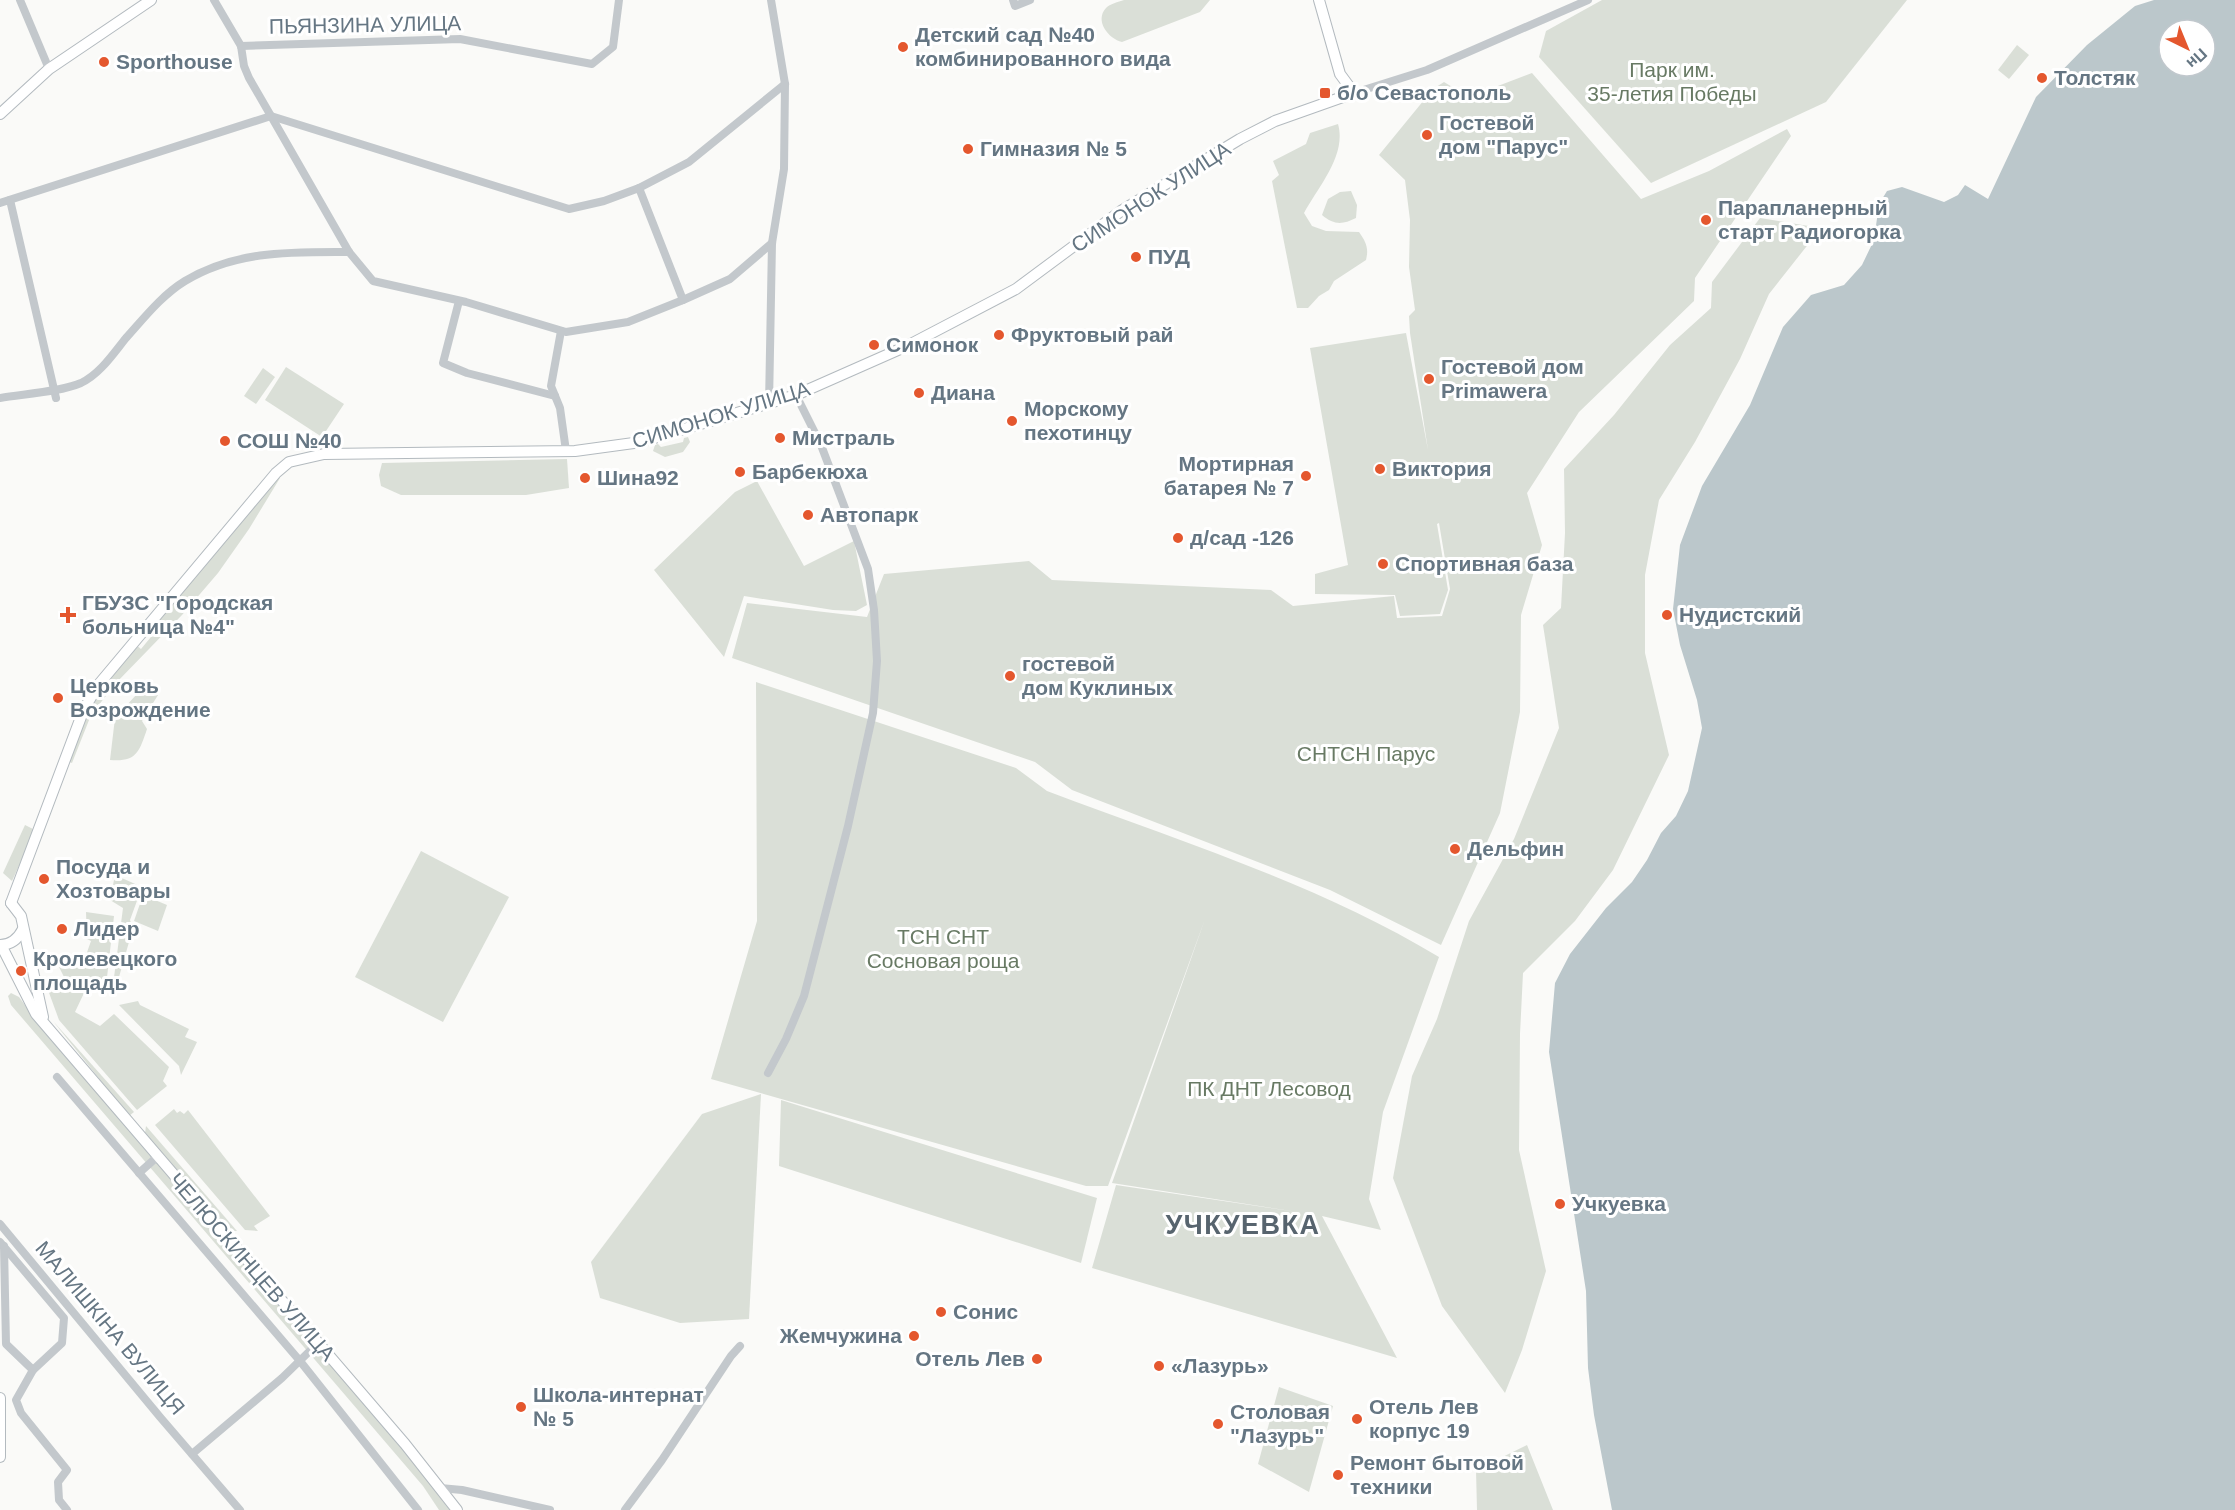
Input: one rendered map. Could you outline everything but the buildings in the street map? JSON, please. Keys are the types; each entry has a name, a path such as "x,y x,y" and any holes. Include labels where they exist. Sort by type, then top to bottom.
{"street":[{"path":"20,0 49,69"},
{"path":"0,114 49,69 151,0"},
{"path":"214,0 241,46 244,66 270,116 349,252 373,281 459,301 566,332 628,322 683,300 730,279 772,243"},
{"name":"ПЬЯНЗИНА УЛИЦА","path":"241,46 460,39 592,64 614,47 619,0"},
{"path":"769,404 772,243 784,169 785,84 771,0"},
{"path":"1013,0 1015,6 1030,0"},
{"path":"1319,0 1340,74 1354,93"},
{"name":"СИМОНОК УЛИЦА","path":"4,904 84,710 99,684 251,501 289,462 324,454 566,451 641,442 796,395 907,346 1016,289 1121,211 1240,139 1292,114 1426,70 1588,0"},
{"path":"0,203 270,116 569,209 604,201 639,188 689,162 785,84"},
{"path":"639,188 683,300"},
{"path":"10,200 56,398"},
{"path":"0,398 82,382 106,364 126,338 167,294 204,271 250,256 296,252 349,252"},
{"path":"459,301 443,363 467,374 555,396"},
{"path":"561,331 551,386 560,408 566,451"},
{"path":"768,1073 786,1039 804,996 848,826 870,724 877,661 874,609 868,569 821,445 796,395"},
{"path":"4,904 21,916 39,1006 46,1025"},
{"path":"1,945 15,940 23,929"},
{"name":"ЧЕЛЮСКИНЦЕВ УЛИЦА","path":"1,945 32,1008 405,1444 457,1510"},
{"path":"57,1077 300,1361 418,1510"},
{"path":"139,1173 158,1157"},
{"name":"МАЛИШКІНА ВУЛИЦЯ","path":"0,1224 240,1510"},
{"path":"2,1244 6,1344 33,1370"},
{"path":"2,1244 64,1318 62,1343 33,1370 16,1400 21,1413 67,1470 58,1482 60,1500 67,1510"},
{"path":"192,1454 318,1343"},
{"path":"625,1510 740,1346"},
{"path":"0,1398 0,1457"},
{"path":"440,1488 462,1490 550,1510"}],"green space":[{"path":"1124,0 1210,0 1200,12 1122,42 1108,33 1102,24 1102,18 1106,8"},
{"name":"Парк им. 35-летия Победы","path":"1602,0 1907,0 1826,102 1651,183 1539,57 1546,31"},
{"path":"2017,45 2029,55 2009,79 1998,70"},
{"name":"СНТСН Парус","path":"1532,73 1641,199 1709,171 1787,129 1791,136 1695,278 1694,301 1579,412 1527,493 1542,545 1521,615 1520,712 1500,813 1441,945 1330,890 1072,790 1035,762 732,658 747,603 867,617 884,574 1029,561 1052,580 1271,590 1293,606 1394,596 1397,618 1442,616 1450,589 1439,523 1437,524 1448,590 1440,614 1400,616 1395,595 1315,594 1315,574 1348,565 1310,348 1406,333 1428,450 1410,333 1409,316 1415,310 1409,267 1410,220 1405,180 1379,155 1433,89 1444,82 1469,97"},
{"path":"1338,124 1340,136 1335,159 1304,213 1312,226 1326,231 1359,232 1366,245 1366,260 1334,281 1329,290 1319,296 1308,308 1297,308 1272,181 1279,175 1273,161 1306,144 1310,133"},
{"path":"1351,191 1357,205 1356,218 1338,223 1322,215 1328,199 1340,192"},
{"path":"1760,218 1821,228 1769,294 1740,359 1695,442 1659,500 1645,575 1645,653 1669,755 1613,870 1575,921 1523,973 1519,1150 1546,1271 1522,1350 1505,1393 1442,1306 1393,1178 1412,1076 1437,1019 1469,921 1514,839 1559,728 1543,625 1561,608 1565,533 1564,469 1614,415 1670,345 1711,308 1712,282"},
{"path":"286,367 344,404 322,437 265,400"},
{"path":"263,368 275,377 256,404 244,396"},
{"path":"688,437 690,442 683,452 665,457 653,451 655,445 658,444 661,447 683,442 684,438"},
{"path":"567,459 569,488 526,495 401,495 381,486 379,475 382,463"},
{"path":"278,474 280,478 249,529 218,573 182,615 116,683 91,715 72,763 67,761 86,710 135,644 141,649 160,626 155,622"},
{"path":"757,481 804,566 854,541 867,605 856,611 833,610 744,596 724,657 654,570 735,492"},
{"path":"148,682 151,690 158,695 142,721 147,729 142,744 131,757 110,760 115,718"},
{"name":"ТСН СНТ Сосновая роща","path":"756,682 1016,768 1047,791 1247,865 1297,886 1393,931 1439,957 1383,1112 1369,1199 1381,1230 1322,1216 1397,1358 1092,1268 1116,1185 1304,1213 1112,1183 1205,919 1108,1186 1086,1186 711,1079 757,921"},
{"path":"25,825 35,830 12,881 3,873"},
{"path":"421,851 509,897 443,1022 355,977"},
{"path":"115,875 142,887 130,920 133,928 117,984 113,985 123,908 110,900"},
{"path":"143,895 167,905 158,931 134,921"},
{"path":"86,912 114,916 106,986 84,993 75,1012 100,1026 114,1014 169,1067 163,1081 167,1086 137,1110 59,1020 48,990 53,992 67,983 58,965 85,958 91,941 87,939"},
{"path":"11,993 19,997 42,1028 410,1455 452,1510 439,1510 423,1486 11,1005 8,996"},
{"path":"138,1001 140,1005 189,1029 185,1037 197,1042 181,1075 179,1066 119,1005"},
{"path":"53,1021 134,1112 129,1116"},
{"path":"761,1094 749,1319 680,1323 600,1298 591,1262 702,1114"},
{"path":"781,1100 1097,1198 1081,1263 779,1166"},
{"path":"174,1109 177,1113 180,1111 184,1114 188,1110 270,1216 254,1226 258,1231 245,1230 155,1125"},
{"path":"146,1126 237,1231 227,1231 145,1133"},
{"path":"1279,1387 1333,1406 1309,1492 1258,1464"},
{"path":"1527,1445 1553,1510 1477,1510 1476,1470"}],"shaded area":[{"path":"2154,0 2235,0 2235,1510 1612,1510 1594,1415 1588,1368 1586,1291 1549,1052 1555,983 1570,954 1606,908 1632,882 1661,833 1676,816 1688,791 1702,728 1673,609 1680,545 1702,486 1750,405 1783,327 1811,295 1844,285 1862,265 1874,240 1879,204 1887,191 1902,187 1944,202 1958,195 1965,185 1988,199 2036,97 2087,45 2135,6"}],"place":[{"name":"Детский сад №40 комбинированного вида","path":"903,47"},
{"name":"Sporthouse","path":"104,62"},
{"name":"Толстяк","path":"2042,78"},
{"name":"б/о Севастополь","path":"1325,93"},
{"name":"Гостевой дом \"Парус\"","path":"1427,135"},
{"name":"Гимназия № 5","path":"968,149"},
{"name":"Парапланерный старт Радиогорка","path":"1706,220"},
{"name":"ПУД","path":"1136,257"},
{"name":"Фруктовый рай","path":"999,335"},
{"name":"Симонок","path":"874,345"},
{"name":"Гостевой дом Primawera","path":"1429,379"},
{"name":"Диана","path":"919,393"},
{"name":"Морскому пехотинцу","path":"1012,421"},
{"name":"Мистраль","path":"780,438"},
{"name":"СОШ №40","path":"225,441"},
{"name":"Виктория","path":"1380,469"},
{"name":"Барбекюха","path":"740,472"},
{"name":"Мортирная батарея № 7","path":"1306,476"},
{"name":"Шина92","path":"585,478"},
{"name":"Автопарк","path":"808,515"},
{"name":"д/сад -126","path":"1178,538"},
{"name":"Спортивная база","path":"1383,564"},
{"name":"ГБУЗС \"Городская больница №4\"","path":"68,615"},
{"name":"Нудистский","path":"1667,615"},
{"name":"гостевой дом Куклиных","path":"1010,676"},
{"name":"Церковь Возрождение","path":"58,698"},
{"name":"Дельфин","path":"1455,849"},
{"name":"Посуда и Хозтовары","path":"44,879"},
{"name":"Лидер","path":"62,929"},
{"name":"Кролевецкого площадь","path":"21,971"},
{"name":"Учкуевка","path":"1560,1204"},
{"name":"Сонис","path":"941,1312"},
{"name":"Жемчужина","path":"914,1336"},
{"name":"Отель Лев","path":"1037,1359"},
{"name":"«Лазурь»","path":"1159,1366"},
{"name":"Школа-интернат № 5","path":"521,1407"},
{"name":"Отель Лев корпус 19","path":"1357,1419"},
{"name":"Столовая \"Лазурь\"","path":"1218,1424"},
{"name":"Ремонт бытовой техники","path":"1338,1475"}],"district":[{"name":"УЧКУЕВКА","path":"1243,1225"}],"park label":[{"name":"ПК ДНТ Лесовод","path":"1269,1089"}]}
